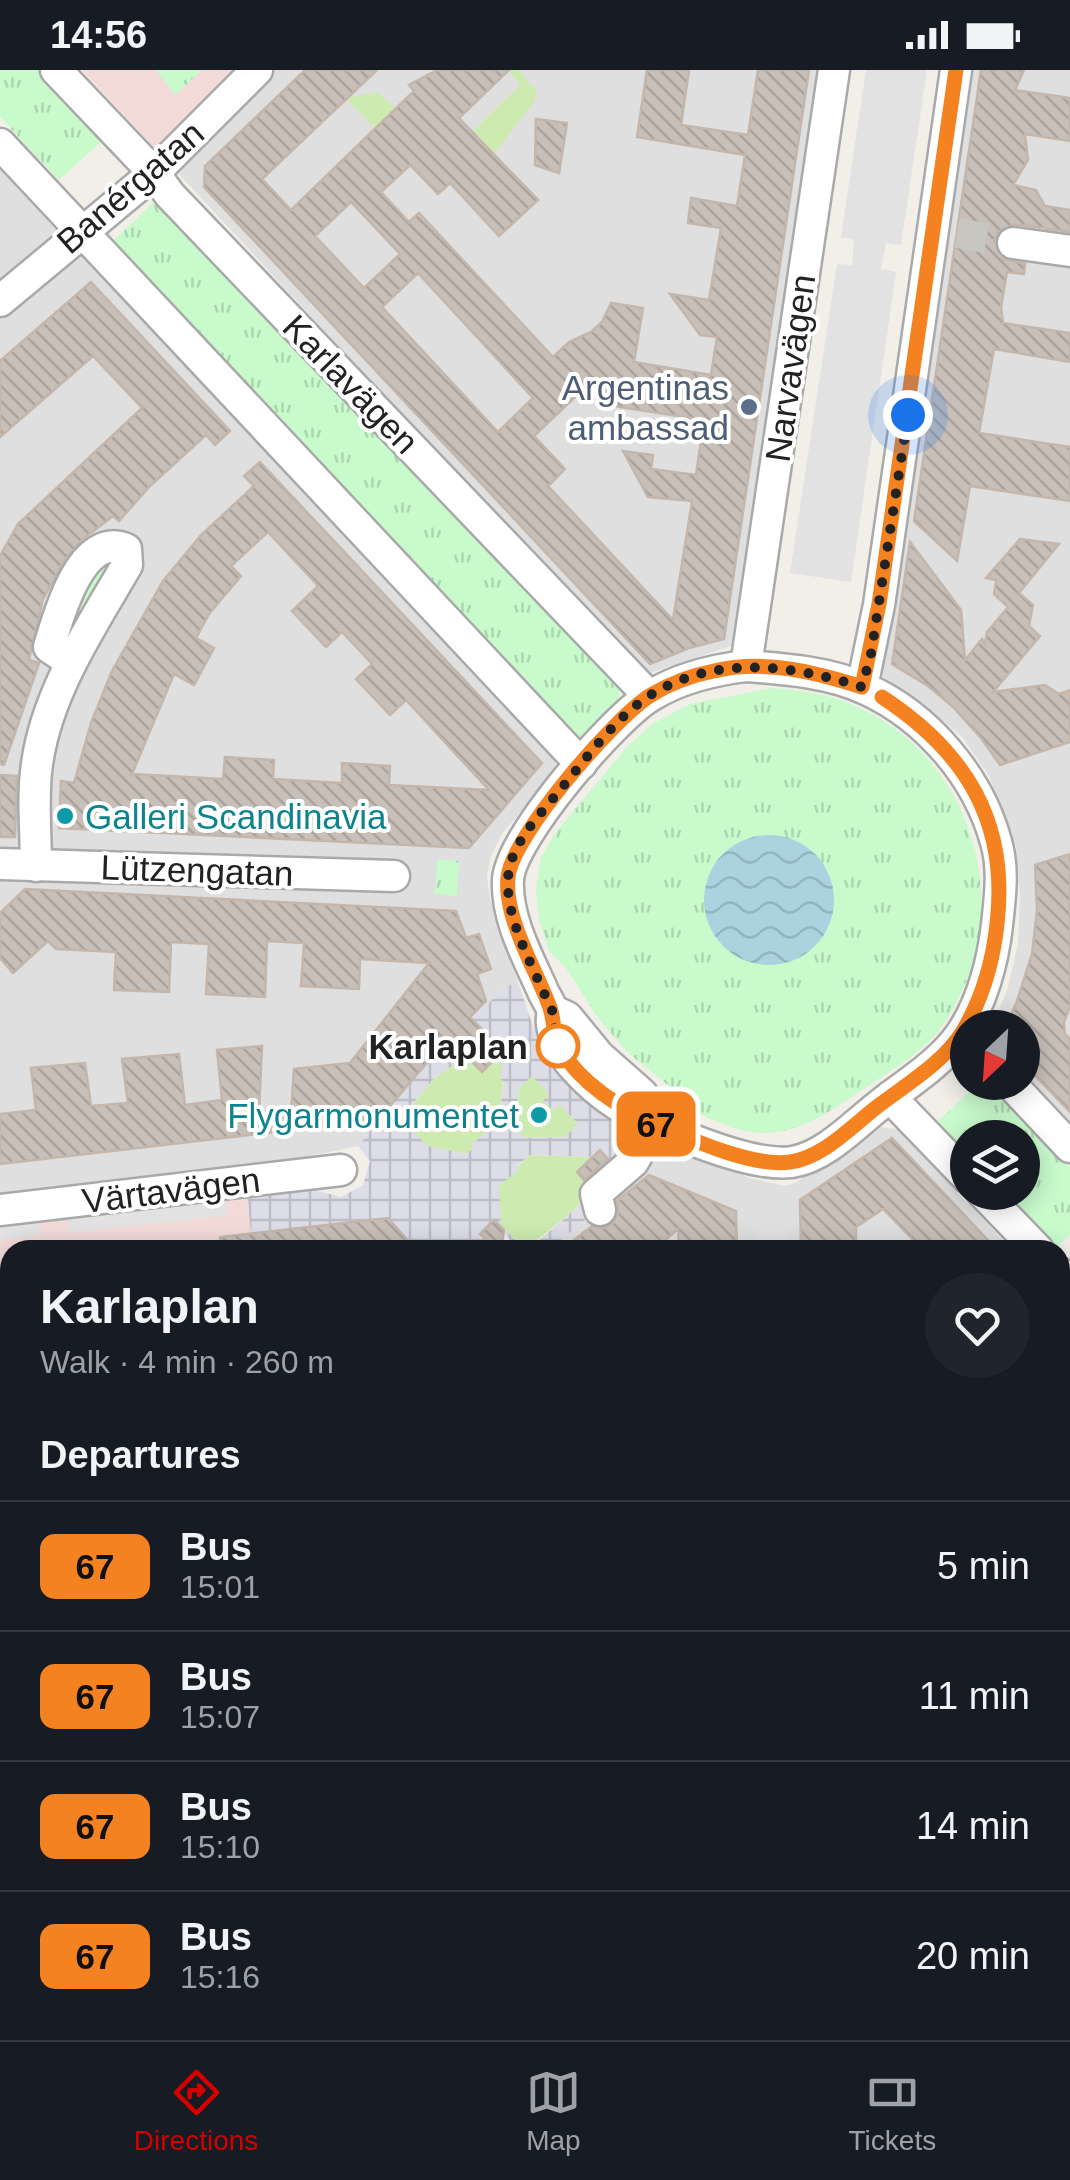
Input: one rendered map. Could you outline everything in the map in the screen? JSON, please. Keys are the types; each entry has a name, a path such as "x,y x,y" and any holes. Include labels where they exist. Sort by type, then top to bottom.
{"street":[{"name":"Karlavägen","path":"56,70 154,173 170,195 649,696"},
{"name":"Banérgatan","path":"0,301 154,173 258,70"},
{"name":"Narvavägen","path":"746,666 834,70"},
{"path":"862,687 946,232 956,70"},
{"path":"0,144 581,764"},
{"path":"1013,242 1070,252"},
{"path":"36,866 36,766 46,724 71,662"},
{"path":"950,1049 823,1148 794,1162 778,1163 739,1154 655,1124 616,1104 572,1065 558,1046 552,1010 520,939 510,900 508,877 523,838 581,764 649,696 710,671 746,666 792,669 862,687 924,726 953,758 976,794 996,842 1000,896 994,954 974,1010"},
{"name":"Lützengatan","path":"0,864 394,876"},
{"path":"890,1097 950,1159"},
{"path":"1026,1100 1070,1146"},
{"path":"600,1210 596,1194 633,1162 655,1124"},
{"name":"Värtavägen","path":"0,1210 341,1170"},
{"path":"999,1210 1028,1240"}],"shaded area":[{"path":"82,70 256,70 164,158"},
{"path":"256,70 822,70 740,643 644,675 164,158"},
{"path":"866,70 927,70 901,245 886,243 881,269 896,272 851,582 790,573 837,264 852,265 854,240 841,237"},
{"path":"972,70 1070,70 1070,1130 1040,1098 1040,1010 999,1010 1018,944 1020,895 1016,846 989,776 962,737 875,671"},
{"path":"0,160 552,748 556,770 501,835 487,876 490,899 518,982 506,986 421,1069 358,1146 245,1170 0,1196"},
{"path":"518,982 537,1038 557,1068 659,1140 649,1166 561,1240 540,1240 616,1167 601,1151 593,1157 530,1155 517,1166 518,1171 499,1185 501,1225 515,1240 510,1240 496,1222 492,1223 494,1240 407,1240 388,1218 251,1234 247,1194 304,1187 341,1197 363,1185 370,1161 358,1146 421,1069 506,986","holes":["488,1036 507,1055 500,1079 504,1081 498,1123 472,1144 467,1154 427,1146 401,1118 435,1077 466,1057","532,1076 549,1094 543,1101 553,1110 560,1105 578,1124 564,1137 525,1138 513,1127 519,1088"]},
{"path":"880,1127 897,1129 950,1185 950,1210 974,1210 1002,1240 561,1240 649,1166 659,1140 750,1178 785,1186"},
{"path":"245,1170 251,1234 388,1218 407,1240 0,1240 0,1196"},
{"path":"223,1182 228,1215 69,1233 65,1201"},
{"path":"37,1204 41,1235 0,1240 0,1208"},
{"path":"757,1229 788,1229 788,1240 757,1240"}],"green space":[{"path":"0,70 42,70 105,138 59,180 0,117"},
{"path":"156,70 202,70 175,95"},
{"path":"508,70 519,70 537,92 534,102 494,154 472,132 520,85"},
{"path":"378,92 396,109 375,129 346,98"},
{"path":"157,199 618,684 618,703 583,736 572,738 115,250 114,240"},
{"path":"118,556 65,644 87,571"},
{"name":"Karlaplan","path":"772,688 810,692 846,702 891,726 928,759 955,798 973,843 981,891 978,939 964,986 939,1030 896,1067 820,1117 795,1128 756,1133 733,1128 681,1105 675,1091 626,1051 598,1018 566,968 549,951 539,920 536,889 541,857 556,832 627,747 652,724 690,704"},
{"path":"437,859 459,861 457,896 435,894"},
{"path":"503,1051 507,1055 498,1123 472,1144 467,1154 426,1146 401,1119 435,1077 466,1057 482,1072"},
{"path":"532,1075 550,1094 544,1101 553,1110 560,1104 578,1125 565,1137 525,1138 513,1127 519,1088"},
{"path":"961,1100 1008,1100 1026,1120 950,1120 950,1134 938,1121"},
{"path":"1040,1135 1070,1167 1070,1235 1065,1240 1048,1240 1020,1210 1040,1210"},
{"path":"530,1155 593,1157 577,1172 592,1189 574,1210 537,1240 515,1240 501,1225 498,1185"}],"water":[{"path":"769,835 794,840 815,854 829,875 834,900 829,925 815,946 794,960 769,965 744,960 723,946 709,925 704,900 709,875 723,854 744,840"}],"building":[{"path":"305,70 377,70 262,179 291,210 414,91 409,85 437,70 509,70 459,118 538,200 499,236 450,183 438,194 410,165 381,192 409,222 419,213 553,357 602,322 611,303 643,308 634,362 711,375 717,337 700,335 670,294 709,300 721,228 688,223 691,198 737,206 745,155 637,137 647,70 689,70 681,125 748,135 758,70 809,70 724,639 650,664 204,187 205,166","holes":["351,202 400,254 364,288 315,236","418,273 533,398 498,432 382,307","593,380 600,404 704,420 696,475 651,469 653,455 623,451 648,497 692,501 673,620 548,486 565,469 534,436"]},
{"path":"981,70 1024,70 1015,90 1070,98 1070,141 1025,134 1028,160 1013,185 1036,190 1045,206 1070,210 1070,232 1015,224 999,231 994,241 1002,258 1025,264 1024,274 1007,272 1001,307 1003,323 1070,333 1070,362 994,349 979,433 1070,447 1070,501 970,486 957,561 914,521"},
{"path":"536,119 567,123 559,173 535,165"},
{"path":"91,282 230,431 215,445 206,435 150,486 119,521 113,516 66,558 43,599 29,660 39,663 4,765 0,764 0,556 18,524 142,408 93,356 0,437 0,361"},
{"path":"260,462 542,763 469,848 59,828 61,781 74,783 91,723 112,671 163,581 201,535 254,486 244,476","holes":["268,532 318,586 292,611 326,647 342,632 372,664 356,679 390,715 406,700 489,790 389,785 390,766 342,763 342,783 273,779 274,760 225,757 223,779 132,774 174,674 194,685 214,648 196,638 209,614 241,576 231,566"]},
{"path":"1020,539 1059,544 1019,593 1033,605 1029,626 1040,636 993,692 1045,685 1059,694 1070,690 1070,742 1000,765 952,706 892,664 910,542 961,610 965,660 982,639 985,644 987,632 1008,607 994,594 996,580 986,578"},
{"path":"0,775 17,776 15,837 0,837"},
{"path":"1070,854 1070,1005 1064,1023 1070,1039 1070,1112 1040,1081 1040,1010 1013,1010 1032,954 1037,910 1035,865"},
{"path":"25,889 456,911 466,938 479,934 491,969 477,974 486,1001 470,1017 503,1051 482,1072 448,1038 378,1120 0,1164 0,1114 36,1110 31,1068 85,1063 91,1106 128,1103 122,1059 179,1054 185,1105 222,1100 217,1050 262,1046 259,1111 291,1113 294,1069 350,1063 429,963 360,959 359,989 301,986 304,943 267,941 265,997 206,994 209,944 171,942 169,992 114,990 116,952 56,949 48,941 13,973 0,958 0,913"},
{"path":"892,1138 950,1200 950,1210 960,1210 988,1240 913,1240 883,1209 856,1227 856,1240 801,1240 800,1200"},
{"path":"600,1150 608,1159 584,1180 577,1172"},
{"path":"649,1175 736,1211 737,1240 679,1240 678,1229 665,1240 574,1240 592,1226 604,1228 612,1224 618,1214 617,1201"},
{"path":"388,1218 407,1240 220,1240"},
{"path":"494,1220 504,1230 503,1240 486,1240 480,1234"}],"tunnel":[{"path":"957,233 1013,243"}],"bus line":[{"name":"67","path":"882,697 924,726 953,758 976,794 996,842 1000,896 994,954 962,1033 928,1068 823,1148 794,1162 778,1163 712,1147 616,1104 572,1065 558,1046 552,1010 520,939 510,900 508,877 514,855 581,764 649,696 710,671 746,666 792,669 862,687 879,604 956,70"}],"place":[{"name":"Argentinas ambassad","path":"749,407"},
{"name":"Galleri Scandinavia","path":"65,816"},
{"name":"Karlaplan","path":"558,1046"},
{"name":"Flygarmonumentet","path":"539,1115"}],"route":[{"path":"558,1046 552,1010 520,939 510,900 508,877 523,838 581,764 632,710 649,696 677,683 710,671 746,666 792,669 862,687 871,654 908,415"}]}
